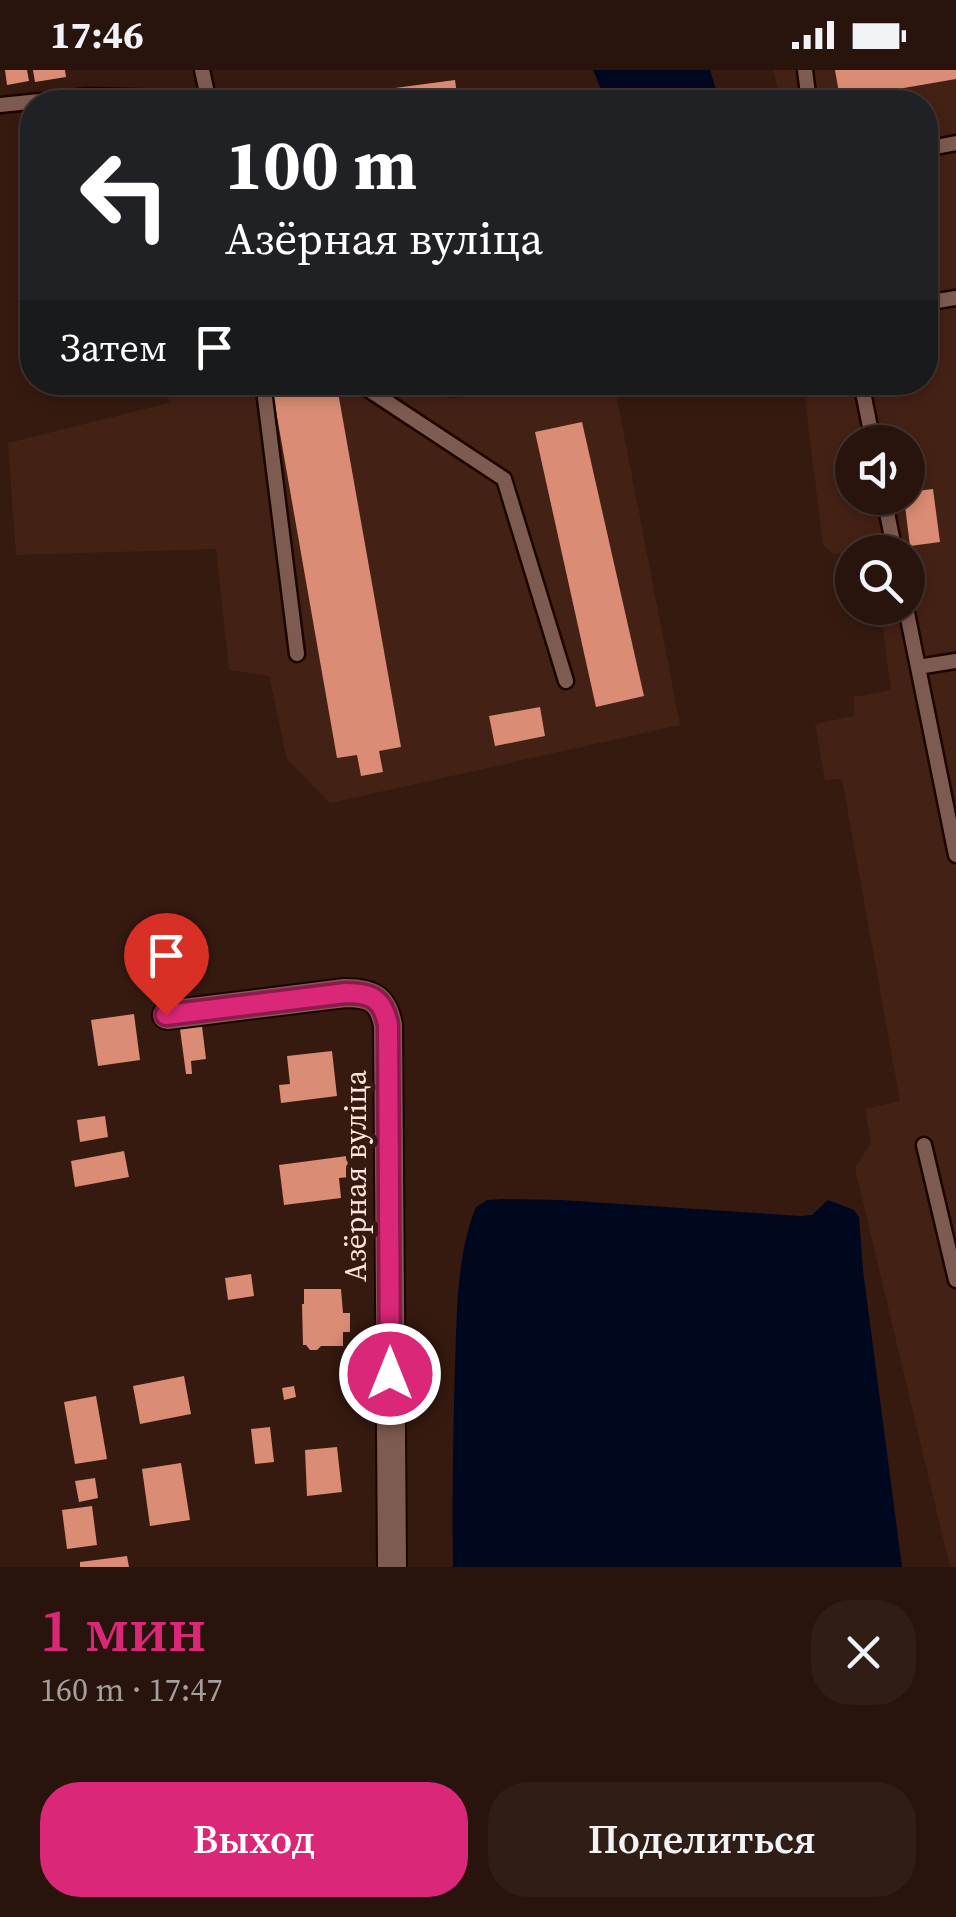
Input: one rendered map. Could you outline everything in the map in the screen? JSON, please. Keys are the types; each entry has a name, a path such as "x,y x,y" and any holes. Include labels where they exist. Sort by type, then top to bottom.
{"street":[{"name":"Азёрная вуліца","path":"166,1015 346,993 362,993 385,1009 392,1567"}],"lane":[{"path":"265,395 296,654"},
{"path":"376,395 504,480 566,681"},
{"path":"864,395 870,425"},
{"path":"910,625 956,855"},
{"path":"918,666 956,660"},
{"path":"924,1145 956,1280"}],"shaded area":[{"path":"773,70 956,70 956,1567 950,1567 855,1168 871,1143 865,1109 900,1101 842,779 825,780 815,724 854,716 854,697 891,690 882,625 925,625 925,535 835,535 833,554 823,545 804,395 938,395 938,90 778,90"},
{"path":"168,395 446,395 448,399 480,395 616,395 680,725 330,803 287,759 269,676 229,670 216,549 16,555 8,443 169,403"}],"water":[{"path":"593,70 710,70 716,90 601,90"},
{"path":"487,1200 800,1216 812,1215 828,1200 854,1210 859,1217 902,1567 453,1567 454,1391 461,1265 476,1207"}],"building":[{"path":"5,70 27,70 29,81 7,85"},
{"path":"33,70 65,70 66,77 35,82"},
{"path":"835,70 956,70 956,79 892,90 838,90"},
{"path":"455,80 456,90 380,90"},
{"path":"273,395 339,395 401,747 379,751 383,772 361,776 357,755 337,758"},
{"path":"582,422 644,696 596,707 535,432"},
{"path":"933,489 940,542 925,544 925,535 909,535 906,515 925,515 925,490"},
{"path":"540,707 545,736 495,746 489,716"},
{"path":"134,1014 140,1060 98,1066 91,1020"},
{"path":"202,1026 206,1059 191,1061 192,1074 186,1074 180,1029"},
{"path":"332,1051 337,1096 281,1103 279,1085 290,1084 287,1056"},
{"path":"105,1116 108,1137 80,1142 77,1120"},
{"path":"124,1151 129,1177 75,1187 71,1161"},
{"path":"347,1156 349,1177 339,1178 341,1198 284,1205 279,1165"},
{"path":"251,1274 254,1296 228,1300 225,1278"},
{"path":"304,1289 341,1289 343,1313 350,1313 350,1332 343,1332 343,1346 310,1350 303,1345"},
{"path":"184,1376 191,1414 140,1424 133,1386"},
{"path":"294,1386 296,1397 284,1400 282,1388"},
{"path":"96,1396 107,1459 75,1464 64,1402"},
{"path":"270,1427 274,1462 255,1464 251,1429"},
{"path":"337,1447 342,1492 307,1496 305,1450"},
{"path":"181,1463 190,1520 150,1526 142,1469"},
{"path":"95,1478 98,1498 79,1502 75,1481"},
{"path":"92,1506 97,1545 67,1549 62,1510"},
{"path":"127,1556 129,1567 80,1567 80,1562"}],"route":[{"path":"166,1015 346,993 362,993 385,1009 390,1374"}]}
